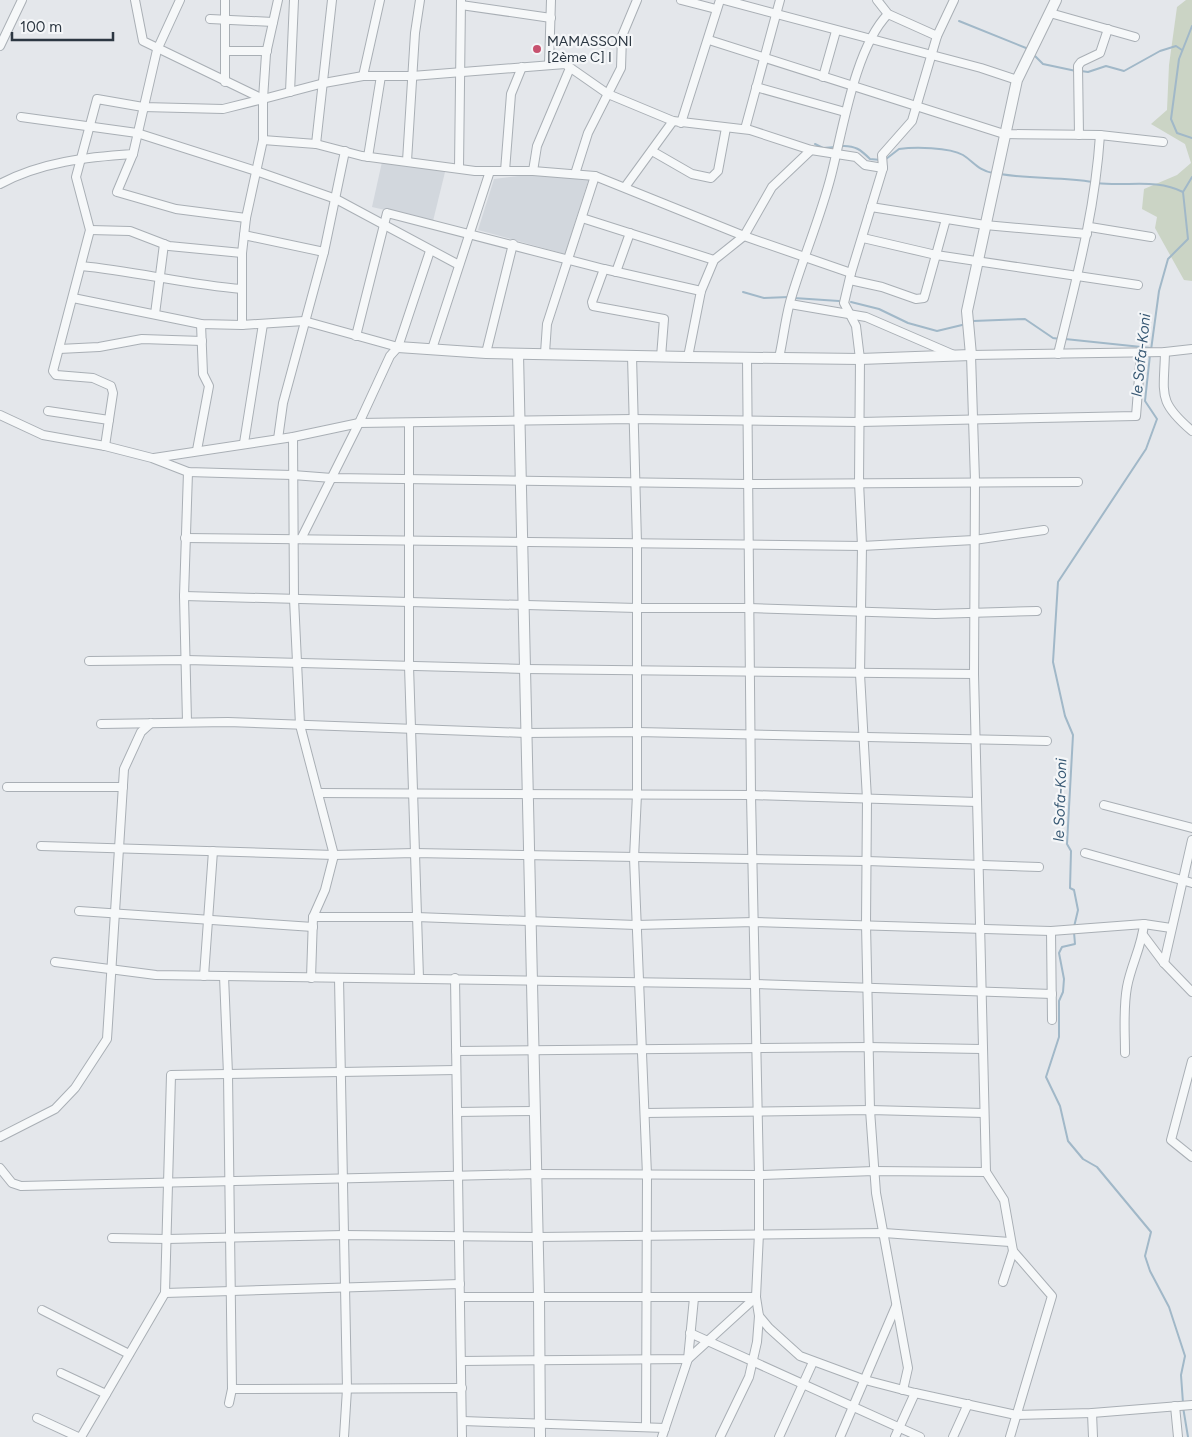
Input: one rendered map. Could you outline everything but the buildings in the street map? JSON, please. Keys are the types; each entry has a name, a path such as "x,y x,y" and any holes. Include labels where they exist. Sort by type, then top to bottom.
{"street":[{"path":"0,46 22,0"},
{"path":"135,0 143,41 157,50 263,99"},
{"path":"180,0 157,50 133,154 117,192 176,209 246,218"},
{"path":"225,0 225,82"},
{"path":"242,325 242,253 246,218 263,140 263,99 267,51 278,0"},
{"path":"290,92 294,0"},
{"path":"316,144 332,0"},
{"path":"363,76 380,0"},
{"path":"408,162 415,33 420,0"},
{"path":"549,65 551,0"},
{"path":"575,174 588,133 621,68 622,36 637,0"},
{"path":"682,0 716,9"},
{"path":"681,124 720,0"},
{"path":"724,0 1017,80"},
{"path":"745,129 780,0"},
{"path":"877,0 888,14 938,36"},
{"path":"903,1390 908,1368 874,1171 870,1110 866,924 867,799 860,674 862,546 859,482 860,359 856,326 844,303 883,162 882,155 912,121 938,36 954,0"},
{"path":"1013,1436 1016,1415 1052,1296 1013,1252 1004,1200 986,1172 981,1049 981,930 974,674 976,614 974,420 968,311 1004,134 1017,80 1056,0"},
{"path":"459,168 461,3 551,18"},
{"path":"1050,13 1135,37"},
{"path":"779,358 790,303 837,149 846,112 869,40 876,26 888,14"},
{"path":"210,19 273,22"},
{"path":"1079,135 1078,66 1081,62 1100,53 1108,29"},
{"path":"823,77 836,31"},
{"path":"708,40 1004,134 1100,135 1163,142"},
{"path":"225,52 267,51"},
{"path":"105,446 113,393 111,386 93,378 56,375 53,371 90,230 76,177 97,99 143,107 223,109 324,83 363,76 412,76 565,64 608,94 681,124 745,129 811,150 837,149 856,157 865,164 883,162"},
{"path":"505,171 511,94 522,67"},
{"path":"533,171 537,146 570,68"},
{"path":"368,157 381,76"},
{"path":"756,87 846,112"},
{"path":"22,117 137,133 256,171 336,199 459,265"},
{"path":"625,187 672,121"},
{"path":"652,151 692,174 710,178 718,171 726,128"},
{"path":"1058,354 1088,230 1097,182 1100,135"},
{"path":"263,140 316,144 368,157 459,168 595,176 625,187 668,207 850,277 921,300 926,294 946,219"},
{"path":"688,358 701,291 714,260 744,236 772,187 811,150"},
{"path":"278,439 283,403 324,252 344,152"},
{"path":"0,184 27,170 81,159 133,154"},
{"path":"432,349 490,171"},
{"path":"545,353 547,324 595,176"},
{"path":"870,207 985,225 1088,230 1151,237"},
{"path":"356,336 387,212 604,269 701,291"},
{"path":"582,218 714,260"},
{"path":"90,230 130,232 164,244 242,253"},
{"path":"616,272 630,233"},
{"path":"244,235 324,252"},
{"path":"863,238 936,255 1138,285"},
{"path":"155,314 164,244"},
{"path":"486,353 512,244"},
{"path":"297,539 332,478 390,356 398,347 430,251"},
{"path":"81,266 126,270 209,286 242,289"},
{"path":"604,269 592,302 593,306 664,319 661,357"},
{"path":"73,298 201,324 242,325 304,321 398,347 486,353 688,358 860,359 1192,350"},
{"path":"790,303 866,317 955,355"},
{"path":"197,450 209,386 203,374 201,324"},
{"path":"244,443 262,340 262,324"},
{"path":"59,349 99,347 142,339 202,341"},
{"path":"152,458 293,437 359,423 634,419 746,422 860,422 1136,416 1142,352"},
{"path":"1165,352 1163,399 1176,417 1192,431"},
{"path":"518,354 538,1237 540,1437"},
{"path":"632,356 637,543 637,794 634,858 647,1175 646,1427"},
{"path":"720,1437 749,1377 753,1362 759,1316 756,1297 760,1233 756,1112 757,1049 754,984 754,859 750,734 746,358"},
{"path":"48,411 109,420"},
{"path":"0,415 43,435 105,446 152,458 188,472 332,478 635,483 1078,482"},
{"path":"409,423 411,601 409,666 419,978"},
{"path":"293,437 297,539 294,600 299,664 300,725 334,855 325,890 313,917 311,978"},
{"path":"187,722 184,596 188,472"},
{"path":"185,538 862,546 974,540 1044,530"},
{"path":"184,596 636,608 749,608 976,614 1037,611"},
{"path":"89,660 186,660 525,669 636,668 860,674 974,674"},
{"path":"101,724 187,722 526,733 637,732 1047,741"},
{"path":"0,1136 55,1110 75,1088 107,1040 124,769 141,732 151,723"},
{"path":"7,787 123,786"},
{"path":"318,793 528,792 751,795 977,802"},
{"path":"1104,805 1192,828"},
{"path":"1164,963 1192,840"},
{"path":"40,846 334,855 414,853 867,861 1040,867"},
{"path":"204,976 213,851"},
{"path":"1085,853 1192,883"},
{"path":"79,911 313,927"},
{"path":"313,917 416,917 636,925 754,922 866,924 981,930 1051,931 1144,924 1171,928"},
{"path":"1126,1053 1124,1010 1127,985 1143,935 1144,924"},
{"path":"1051,931 1052,1020"},
{"path":"1143,935 1164,963 1192,992"},
{"path":"55,962 156,975 532,979 638,983 867,986 1052,994"},
{"path":"224,976 228,1074 231,1291 232,1389 229,1404"},
{"path":"339,978 347,1389 344,1437"},
{"path":"455,978 462,1437"},
{"path":"456,1051 981,1049"},
{"path":"1192,1062 1171,1140 1192,1157"},
{"path":"37,1418 79,1437 165,1293 171,1074 456,1070"},
{"path":"645,1113 870,1110 984,1113"},
{"path":"457,1112 535,1111"},
{"path":"0,1168 12,1183 21,1186 343,1180 536,1174 759,1175 874,1171 986,1172"},
{"path":"112,1238 166,1239 344,1235 538,1237 884,1233 1010,1242"},
{"path":"1003,1282 1013,1252"},
{"path":"165,1293 460,1284"},
{"path":"461,1297 756,1297"},
{"path":"462,1361 688,1359 756,1297"},
{"path":"662,1437 688,1359 694,1298"},
{"path":"840,1437 897,1304"},
{"path":"42,1310 129,1354"},
{"path":"759,1316 792,1351 814,1362 865,1380 914,1393 1016,1415 1092,1413 1190,1406"},
{"path":"690,1333 920,1437"},
{"path":"779,1437 814,1362"},
{"path":"61,1372 106,1394"},
{"path":"232,1389 462,1388"},
{"path":"895,1437 914,1393"},
{"path":"953,1437 968,1404"},
{"path":"1177,1406 1178,1437"},
{"path":"1092,1413 1093,1437"},
{"path":"463,1421 665,1428"}],"shaded area":[{"path":"382,162 446,168 433,221 372,207"},
{"path":"536,174 589,178 565,254 478,230 494,179"}],"green space":[{"path":"1186,0 1192,0 1192,281 1184,280 1155,228 1157,217 1142,209 1144,189 1177,175 1191,163 1185,144 1151,124 1167,110 1169,65 1177,7"}],"waterway":[{"path":"959,21 1026,48"},
{"name":"le Sofa-Koni","path":"1192,26 1179,59 1171,119 1177,133 1192,138"},
{"path":"1081,71 1088,72 1106,66 1124,71 1160,51 1176,46 1182,50"},
{"path":"1035,56 1043,64 1076,71"},
{"path":"815,144 823,148 836,147"},
{"path":"841,146 854,147 870,159 881,160"},
{"path":"886,159 899,149 949,150 963,155 980,168 993,173"},
{"path":"1000,174 1093,182"},
{"name":"le Sofa-Koni","path":"1151,350 1159,291 1168,259 1188,239 1183,192 1192,177"},
{"path":"1097,183 1162,185 1183,192"},
{"path":"743,292 764,298 789,297"},
{"path":"794,298 839,301"},
{"path":"851,302 879,309 908,323 937,331 962,325"},
{"path":"973,321 1025,319 1053,338 1060,339"},
{"path":"1065,339 1151,348"},
{"name":"le Sofa-Koni","path":"1074,927 1078,910 1074,890 1070,888 1071,851 1067,844 1073,735 1065,716 1053,662 1058,582 1146,449 1157,419 1145,401 1150,355"},
{"name":"le Sofa-Koni","path":"1074,932 1075,944 1062,947 1059,953 1064,979 1063,992 1059,1001 1059,1037 1046,1077 1060,1106 1068,1141 1083,1159 1097,1167 1151,1232 1145,1256 1150,1271 1169,1307 1185,1356 1181,1375 1183,1403"},
{"name":"le Sofa-Koni","path":"1183,1407 1188,1437"}],"place":[{"name":"MAMASSONI [2ème C] I","path":"537,49"}]}
